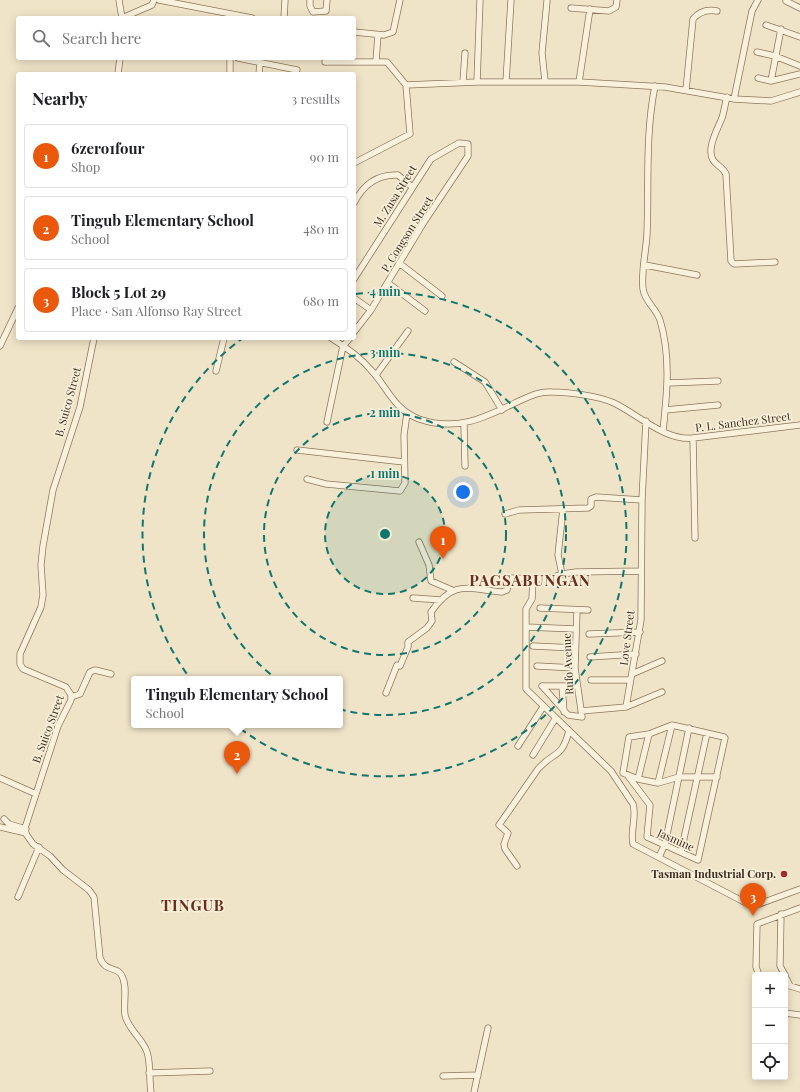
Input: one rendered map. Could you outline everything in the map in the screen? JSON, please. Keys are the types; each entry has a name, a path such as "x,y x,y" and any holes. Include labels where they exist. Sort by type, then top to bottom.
{"street":[{"path":"119,0 122,16"},
{"path":"127,16 152,5 154,0"},
{"path":"159,0 232,16"},
{"path":"284,0 284,16"},
{"path":"310,0 310,6 313,12 326,11 327,0"},
{"path":"356,32 378,35 393,32 400,0"},
{"path":"477,82 480,0"},
{"path":"506,82 511,0"},
{"path":"545,81 542,53 547,0"},
{"path":"571,8 612,10 616,7 617,0"},
{"path":"734,99 752,11 758,0"},
{"path":"786,1 794,2 800,8"},
{"path":"579,82 590,9"},
{"path":"686,90 693,19 696,15 707,10 717,11"},
{"path":"766,25 781,29 800,37"},
{"path":"771,81 781,29"},
{"path":"376,61 378,35"},
{"path":"757,52 776,56 800,66"},
{"path":"463,82 465,53"},
{"path":"118,72 120,60"},
{"path":"230,60 230,72"},
{"path":"247,60 297,70"},
{"path":"325,62 387,62 406,85 410,134 356,162"},
{"path":"259,72 260,63"},
{"path":"758,78 771,81 800,74"},
{"path":"406,85 463,82 579,82 655,86 734,99 771,101 800,92"},
{"path":"655,86 647,147 645,265 643,287 644,296 658,314 667,361 668,383 663,431"},
{"path":"727,97 722,119 714,135 712,157 713,160 723,168 726,174 731,261 734,264 774,262"},
{"name":"M. Zusa Street","path":"356,276 431,159 459,143 468,144"},
{"name":"P. Congson Street","path":"356,329 371,310 388,283 398,263 468,156 468,144"},
{"path":"356,199 360,192 373,179 384,176 398,175 412,187"},
{"path":"398,263 442,296"},
{"path":"645,265 697,275"},
{"path":"388,283 425,312"},
{"path":"356,299 371,310"},
{"path":"0,346 15,322"},
{"path":"376,375 408,331"},
{"name":"B. Suico Street","path":"26,831 36,794 58,726 71,697 66,687 23,669 20,664 20,654 44,596 41,564 54,483 80,407 94,340"},
{"path":"216,370 224,340"},
{"name":"P. L. Sanchez Street","path":"334,340 359,358 376,375 392,400 407,413 429,422 464,424 480,420 534,395 550,391 607,400 673,436 693,438 800,425"},
{"path":"327,422 343,346 348,340"},
{"path":"454,362 485,382 502,410"},
{"path":"668,383 718,381"},
{"path":"665,410 718,405"},
{"path":"307,479 326,484 400,491 405,484 404,435 407,413"},
{"name":"Love Street","path":"626,707 640,632 642,500 646,421"},
{"path":"464,424 465,466"},
{"path":"693,438 695,538"},
{"path":"297,450 404,462"},
{"path":"505,514 519,510 589,508 591,499 596,497 642,500"},
{"path":"562,574 558,554 563,509"},
{"path":"419,542 429,565 431,582 452,590"},
{"path":"386,693 397,665 400,666 408,647 408,642 431,624 431,612 452,590 462,588 502,592 508,590 509,578 547,579 562,574 641,572"},
{"path":"533,579 532,599 526,609 526,689 555,719 611,771 633,804 635,810 631,835 633,844 750,905 759,904 800,889"},
{"path":"413,598 441,600"},
{"path":"540,608 588,610"},
{"name":"Rufo Avenue","path":"577,610 575,668 582,714"},
{"path":"526,627 576,629"},
{"path":"589,634 640,632"},
{"path":"533,646 575,648"},
{"path":"590,657 636,654"},
{"path":"591,680 631,677 662,661"},
{"path":"537,666 575,668"},
{"path":"71,697 80,694 90,672 95,670 110,674"},
{"path":"577,686 542,686 564,712 572,716 626,707 662,692"},
{"path":"562,686 564,712"},
{"path":"518,746 543,707"},
{"path":"533,755 555,719"},
{"path":"658,783 672,725"},
{"path":"672,725 689,728 723,736 725,738 717,777 679,777 658,783 638,779 626,774 629,737 648,734 672,725"},
{"path":"661,858 666,850 664,845 689,728"},
{"path":"517,866 505,850 504,844 508,833 498,825 538,769 544,762 560,752 566,742 568,731"},
{"path":"681,852 707,732"},
{"path":"638,779 648,734"},
{"name":"Jasmine","path":"626,774 650,805 647,837 698,860 717,777"},
{"path":"0,778 36,794"},
{"path":"4,819 8,824 26,831 33,844 50,856 63,870 89,890 94,897 100,958 107,968 118,970 122,974 124,981 125,1015 129,1025 133,1028 147,1052 150,1092"},
{"path":"0,827 26,831"},
{"path":"18,897 39,847"},
{"path":"758,972 756,967 757,924 800,908"},
{"path":"781,914 780,966 783,972"},
{"path":"788,982 790,986 800,989"},
{"path":"788,1013 800,1015"},
{"path":"474,1092 488,1028"},
{"path":"149,1073 210,1071"},
{"path":"443,1076 478,1075"}],"place":[{"name":"6zero1four","path":"443,559"},
{"name":"Tingub Elementary School","path":"237,774"},
{"name":"Tasman Industrial Corp.","path":"784,874"},
{"name":"Block 5 Lot 29","path":"753,916"}],"district":[{"name":"PAGSABUNGAN","path":"530,581"},
{"name":"TINGUB","path":"193,906"}]}
